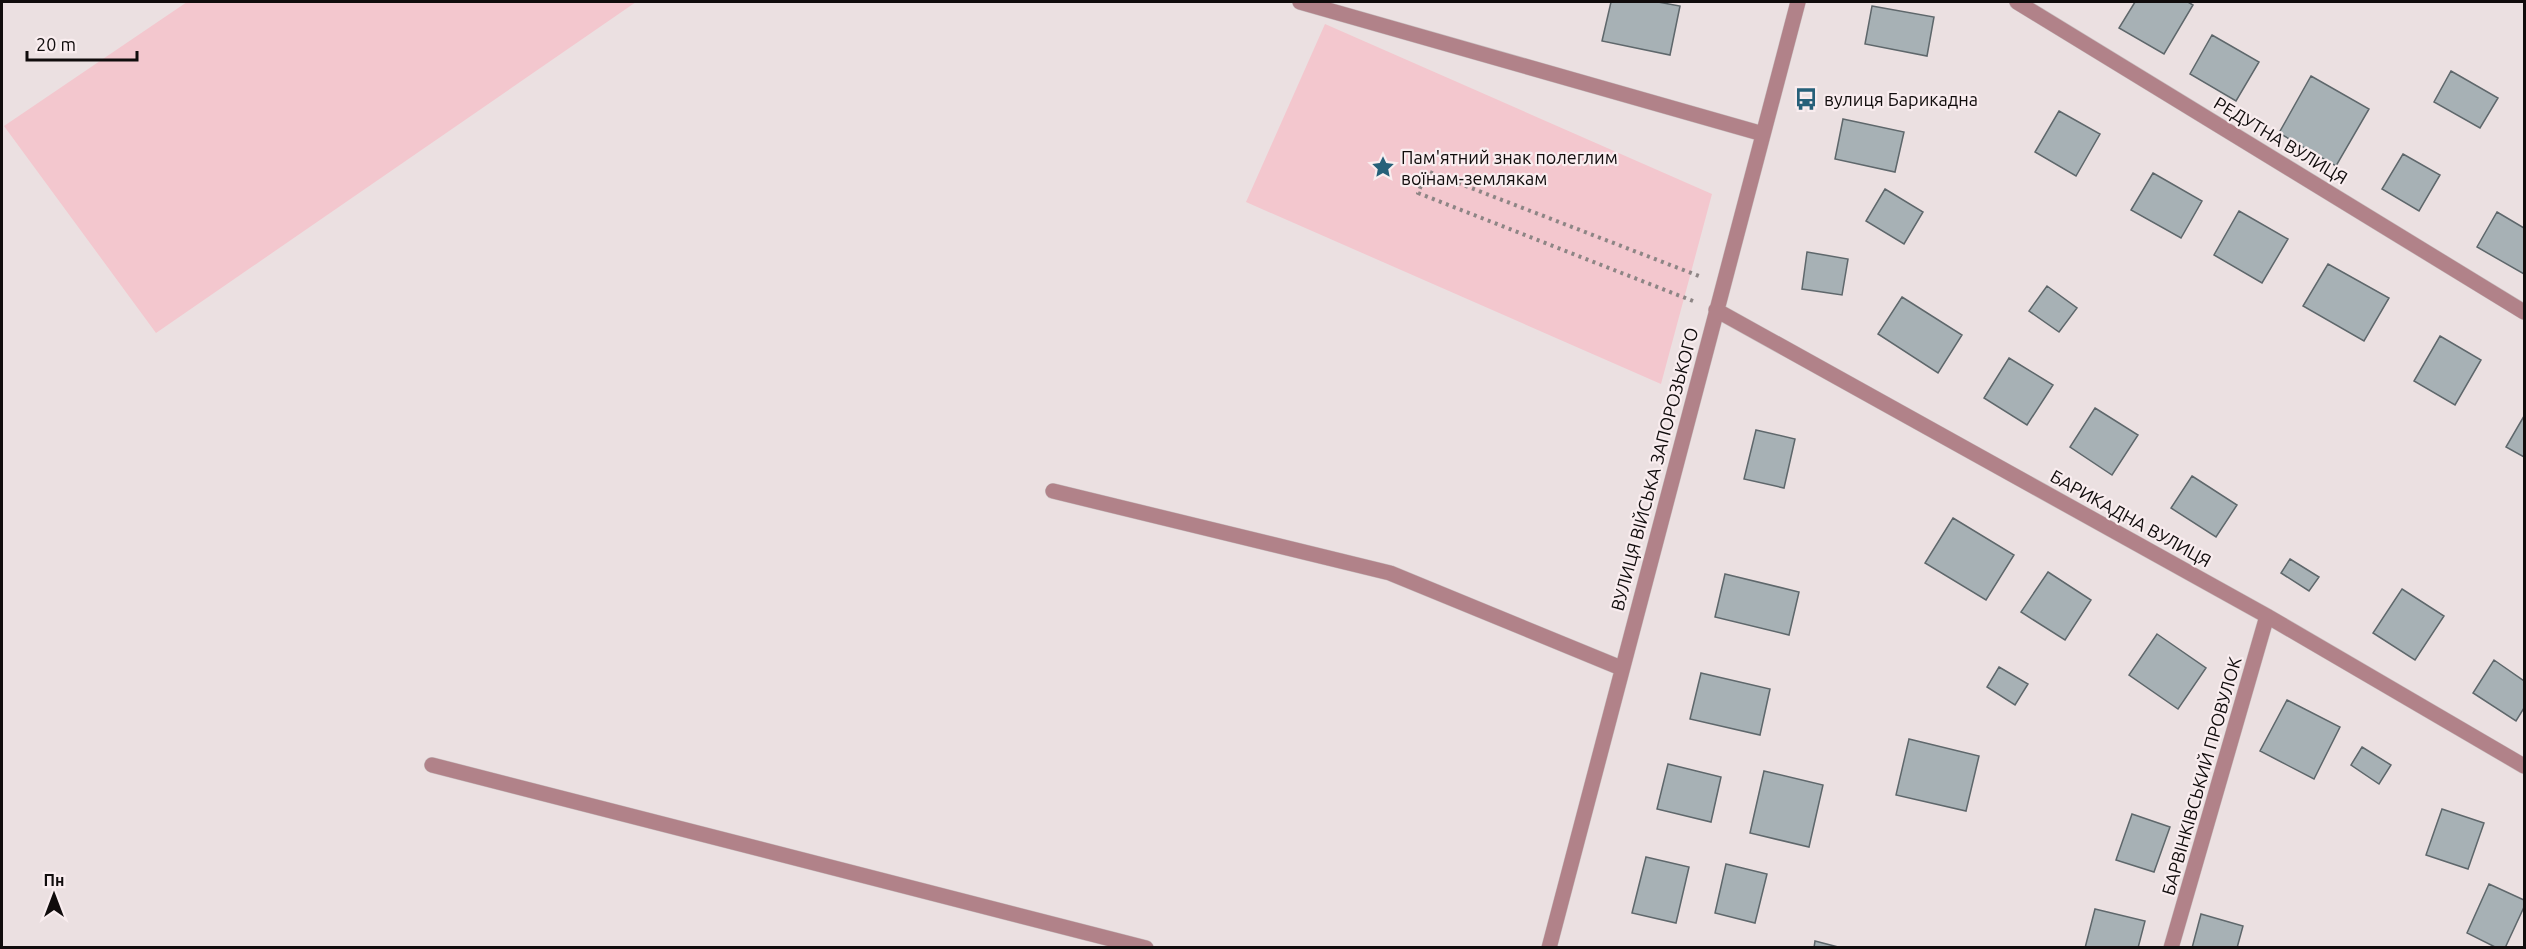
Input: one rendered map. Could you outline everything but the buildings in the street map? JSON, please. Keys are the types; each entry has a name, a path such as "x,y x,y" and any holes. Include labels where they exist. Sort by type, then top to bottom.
{"street":[{"path":"1300,2 1763,134"},
{"name":"ВУЛИЦЯ ВІЙСЬКА ЗАПОРОЗЬКОГО","path":"1549,948 1798,2"},
{"name":"РЕДУТНА ВУЛИЦЯ","path":"2017,2 2524,312"},
{"name":"БАРИКАДНА ВУЛИЦЯ","path":"1716,309 2267,616 2524,766"},
{"path":"1053,491 1390,573 1621,668"},
{"name":"БАРВІНКІВСЬКИЙ ПРОВУЛОК","path":"2171,948 2267,616"},
{"path":"432,765 1146,948"}],"path":[{"path":"1716,309 1418,193 1427,171 1723,286"}],"shaded area":[{"path":"187,2 636,2 156,333 4,126"},
{"path":"1325,24 1712,194 1661,384 1246,202"}],"place":[{"name":"вулиця Барикадна","path":"1806,99"},
{"name":"Пам'ятний знак полеглим воїнам-землякам","path":"1383,167"}]}
